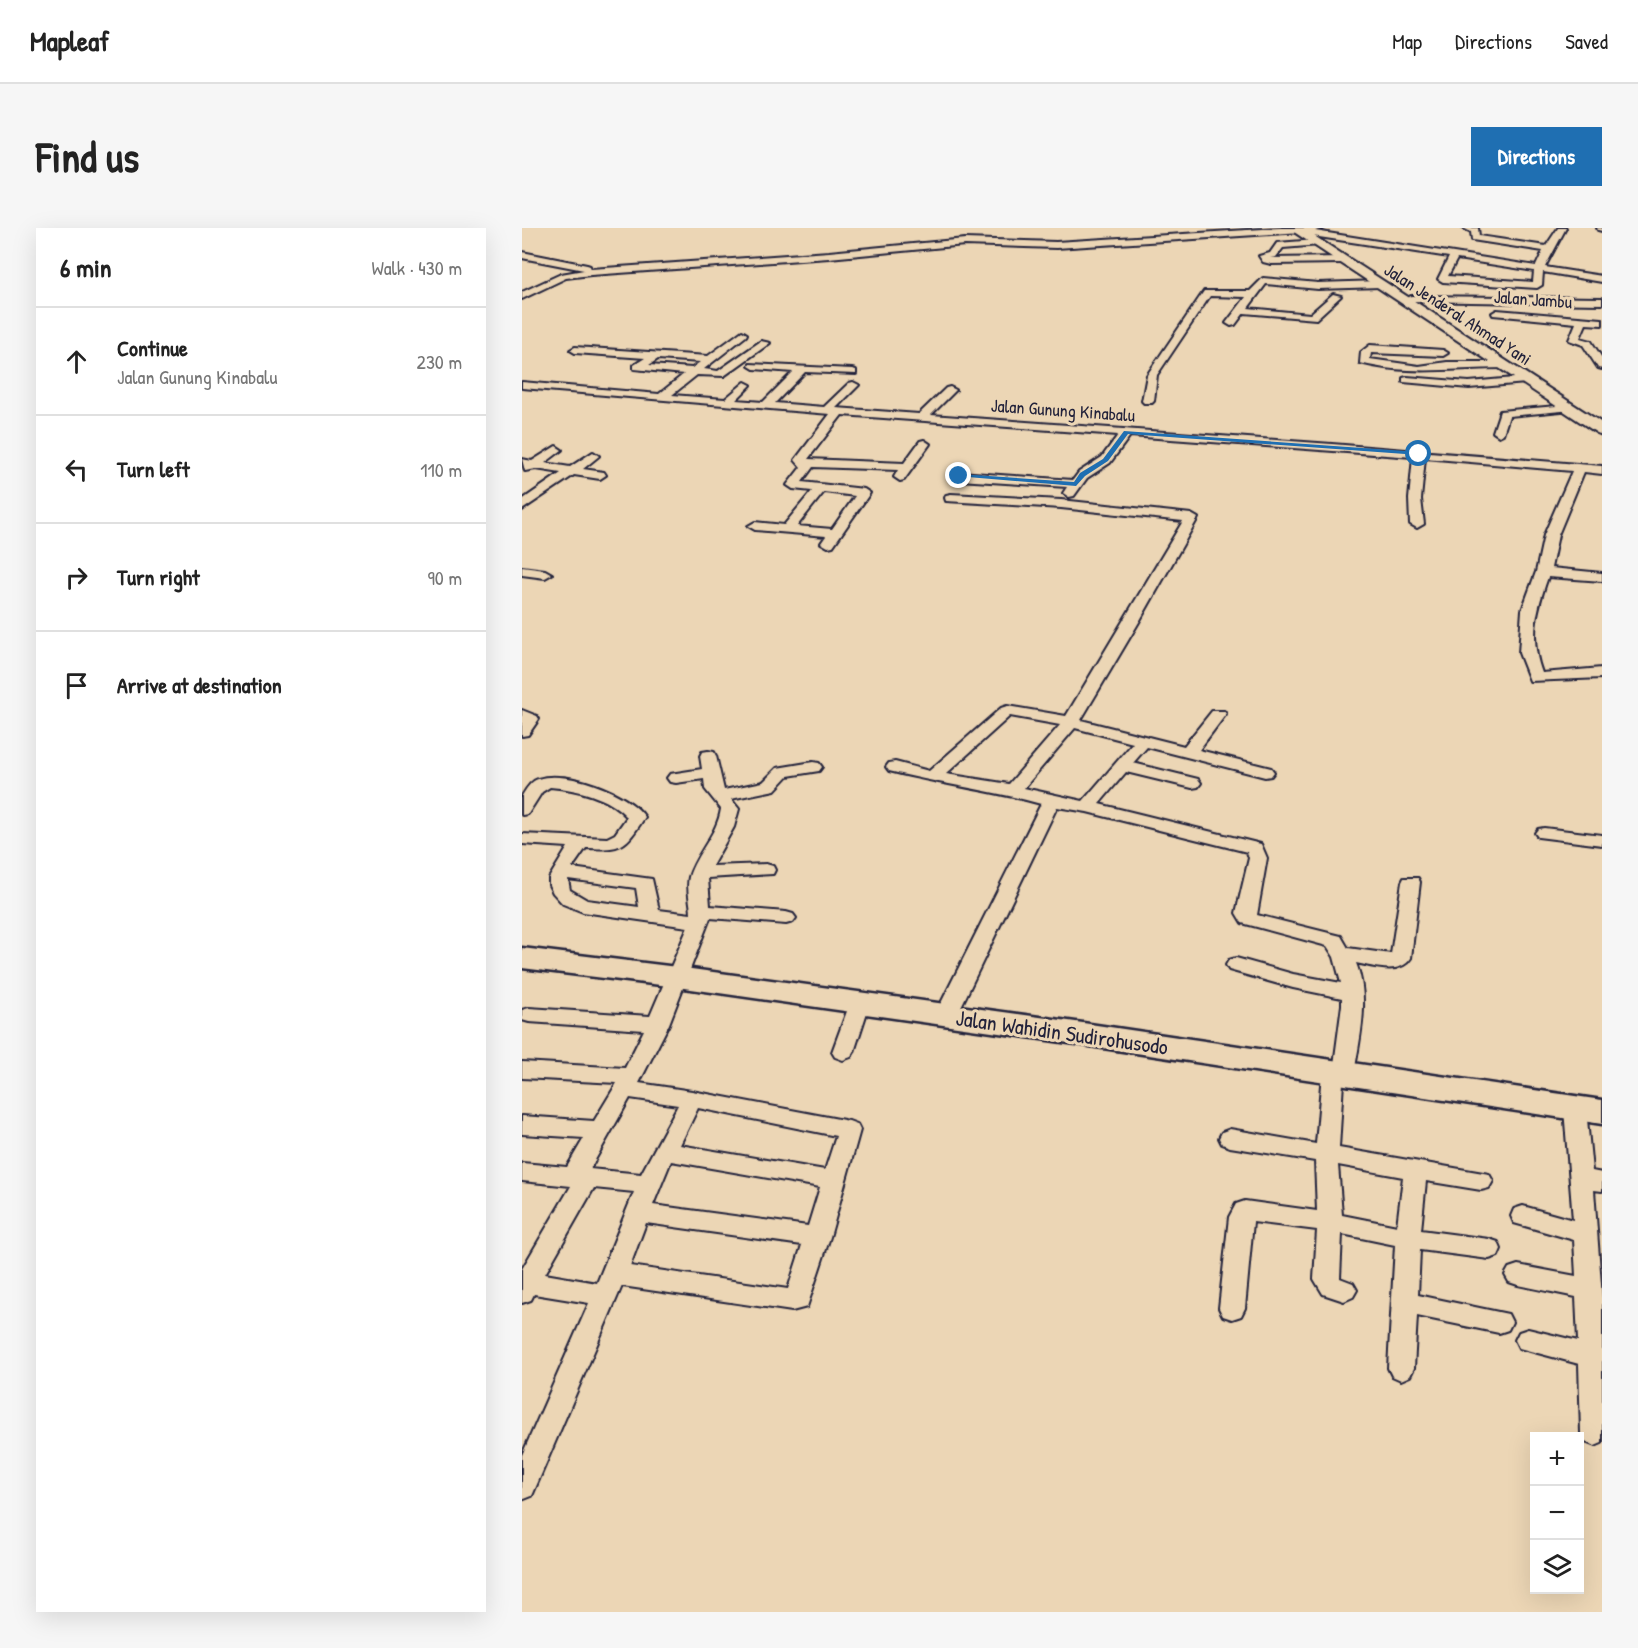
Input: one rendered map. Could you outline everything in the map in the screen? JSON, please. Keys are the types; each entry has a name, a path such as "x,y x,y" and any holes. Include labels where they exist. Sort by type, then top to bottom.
{"highway":[{"name":"Jalan Wahidin Sudirohusodo","path":"522,958 677,977 1083,1034 1589,1110"}],"main road":[{"name":"Jalan Jenderal Ahmad Yani","path":"1299,230 1344,260 1379,290 1397,295 1458,332 1602,430"},
{"path":"1299,230 1433,311 1458,332"},
{"path":"1509,367 1602,425"}],"street":[{"path":"522,290 557,273 590,270 829,255 983,239 1037,238 1067,241 1138,231 1216,228"},
{"path":"983,239 1056,245 1320,228"},
{"path":"1467,228 1475,230 1476,238 1547,249"},
{"path":"1299,230 1602,279"},
{"path":"1454,256 1443,279 1541,286 1538,270 1547,249 1560,231"},
{"path":"1317,243 1280,245 1273,255 1264,256 1266,260 1271,261 1344,260"},
{"path":"522,255 590,270 596,276 613,278"},
{"path":"522,296 564,276 590,270"},
{"path":"1231,323 1264,280 1379,290"},
{"path":"1148,401 1152,375 1207,293 1254,292 1340,296 1316,316 1241,310"},
{"path":"1411,299 1602,301"},
{"path":"1531,300 1535,315"},
{"name":"Jalan Jambu","path":"1488,312 1600,322"},
{"path":"1582,320 1574,340 1587,343 1602,366"},
{"path":"661,398 742,334"},
{"path":"656,355 639,368 720,374 765,343"},
{"path":"1447,365 1443,353 1370,348 1364,358 1366,362 1425,369 1441,369 1447,365 1509,367"},
{"path":"575,350 709,359"},
{"path":"754,366 852,372"},
{"path":"1396,366 1392,376 1398,379 1469,385 1526,380"},
{"path":"765,407 802,369"},
{"path":"727,404 745,385"},
{"path":"755,526 787,529 832,538 864,494 860,490 794,485 807,467 801,460 832,412 853,385"},
{"name":"Jalan Gunung Kinabalu","path":"522,386 832,412 898,421 921,418 935,423 1126,433 1602,470"},
{"path":"921,418 950,390"},
{"path":"1499,432 1504,413 1568,408"},
{"path":"1059,510 1083,475 1106,460 1126,433"},
{"path":"803,463 880,466 904,472 924,444"},
{"path":"522,472 528,464 556,450"},
{"path":"1417,524 1415,499 1419,454"},
{"path":"522,506 593,456"},
{"path":"528,464 600,475"},
{"path":"860,490 880,466"},
{"path":"1580,468 1551,535 1543,572 1529,610 1527,632 1529,663 1536,678 1602,673"},
{"path":"959,476 1076,484"},
{"path":"787,529 821,488"},
{"path":"951,498 1059,510 1191,518 1132,622 1071,722 1013,790"},
{"path":"522,571 545,574"},
{"path":"1543,572 1602,577"},
{"path":"932,777 1005,711 1071,722 1265,772"},
{"path":"1189,752 1218,714"},
{"path":"522,715 531,719 522,731"},
{"path":"1087,807 1144,740"},
{"path":"522,1070 628,1082 692,1099 849,1129 798,1299 609,1285 525,1287 580,1178 599,1130 628,1082 658,1024 701,916 698,882 700,872 726,830 730,809 714,789 709,764 676,778"},
{"path":"719,796 769,786 783,772 813,766"},
{"path":"1123,766 1192,783"},
{"path":"895,767 932,777 1013,790 1255,848 1258,858 1246,913 1249,919 1334,941 1343,954 1353,979 1354,993 1338,1073 1326,1168 1330,1222 1327,1279 1332,1287 1344,1290"},
{"path":"522,810 530,785 550,782 586,789 618,800 634,812 636,817 618,842 610,844 522,839"},
{"path":"946,1015 1052,801"},
{"path":"1544,833 1602,840"},
{"path":"581,843 560,872 557,880 558,887 579,905 650,916 786,918"},
{"path":"700,872 766,870"},
{"path":"560,872 645,883 650,916"},
{"path":"1343,954 1391,962 1399,960 1404,949 1411,882"},
{"path":"1236,965 1293,981 1354,993"},
{"path":"843,1052 860,1003"},
{"path":"529,1015 658,1024"},
{"path":"522,1486 664,1151 692,1099"},
{"path":"1589,1110 1592,1181 1589,1289 1596,1371 1595,1433"},
{"path":"522,1125 599,1130"},
{"path":"1230,1138 1481,1181"},
{"path":"664,1151 835,1181"},
{"path":"1401,1368 1408,1238 1415,1170"},
{"path":"522,1172 650,1184"},
{"path":"1232,1308 1242,1213 1251,1211 1330,1222 1408,1238 1489,1249"},
{"path":"638,1212 818,1237"},
{"path":"1523,1216 1592,1242"},
{"path":"1518,1275 1589,1289"},
{"path":"1404,1303 1499,1322"},
{"path":"1528,1340 1596,1371"}],"waterway":[{"path":"1201,233 1259,228"},
{"path":"869,248 930,242"},
{"path":"544,282 559,276"}],"route":[{"path":"959,476 1076,484 1083,475 1106,460 1126,433 1419,454"}]}
